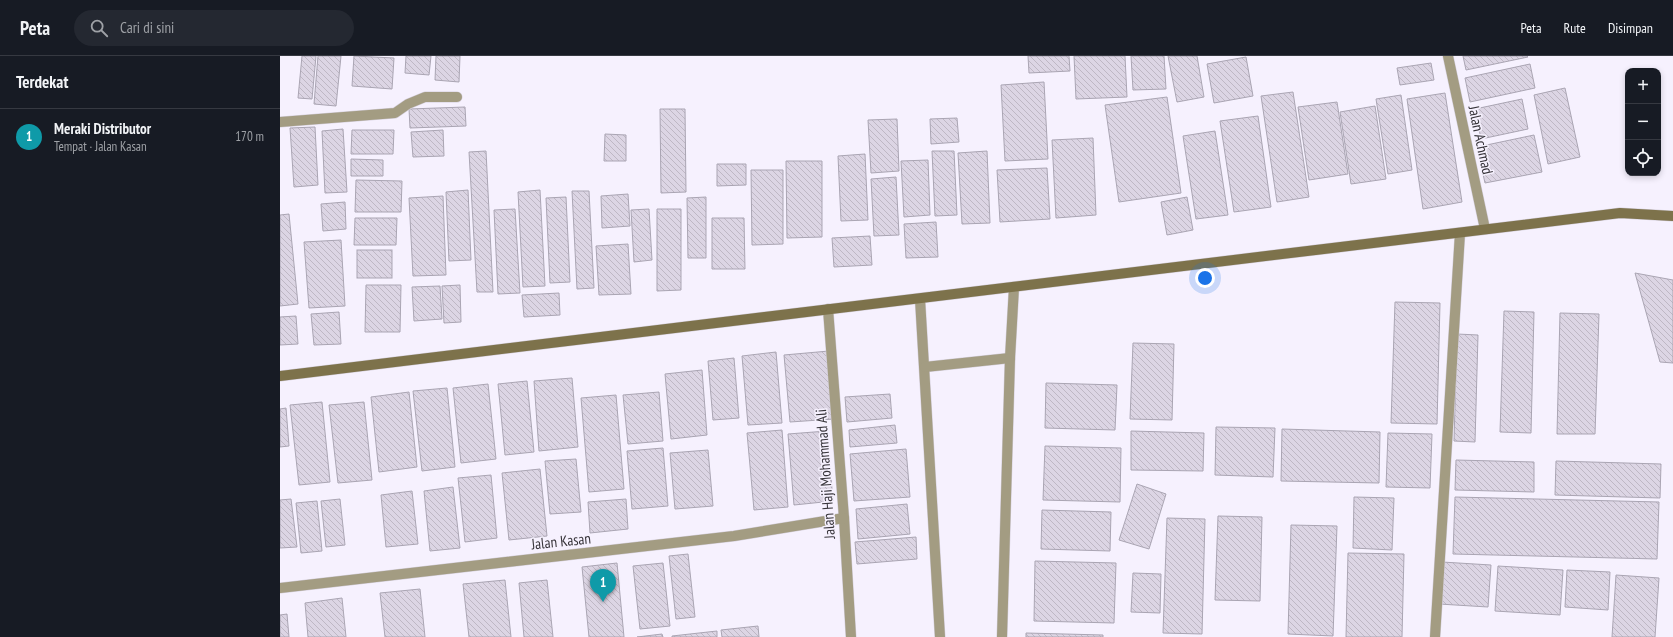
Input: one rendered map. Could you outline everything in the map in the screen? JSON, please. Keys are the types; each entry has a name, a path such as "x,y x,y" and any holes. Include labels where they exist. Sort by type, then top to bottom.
{"street":[{"name":"Jalan Achmad","path":"1448,56 1485,229"},
{"path":"280,122 395,113 408,104 425,97 457,97"},
{"path":"280,376 1620,213 1673,217"},
{"path":"1435,637 1460,233"},
{"path":"1002,637 1010,358 1014,287"},
{"path":"920,299 940,637"},
{"name":"Jalan Haji Mohammad Ali","path":"828,309 844,518 851,637"},
{"path":"925,367 1010,358"},
{"name":"Jalan Kasan","path":"280,588 734,536 844,518"}],"building":[{"path":"302,56 316,56 312,99 298,98"},
{"path":"318,56 341,56 336,106 314,104"},
{"path":"354,56 394,58 392,89 352,86"},
{"path":"406,56 431,56 429,75 405,73"},
{"path":"436,56 460,56 459,82 435,80"},
{"path":"1028,56 1069,56 1070,71 1029,73"},
{"path":"1074,56 1125,56 1127,97 1076,99"},
{"path":"1131,56 1164,56 1166,89 1133,90"},
{"path":"1168,56 1197,56 1204,97 1177,102"},
{"path":"1463,56 1527,56 1528,57 1466,70"},
{"path":"1246,57 1253,96 1214,103 1207,64"},
{"path":"1431,63 1434,80 1400,85 1397,68"},
{"path":"1530,64 1535,88 1470,102 1465,78"},
{"path":"1044,82 1048,159 1005,161 1001,85"},
{"path":"1565,88 1580,157 1548,164 1534,95"},
{"path":"1293,92 1309,197 1277,202 1261,96"},
{"path":"1445,93 1462,202 1423,209 1407,99"},
{"path":"1401,95 1412,170 1388,174 1376,99"},
{"path":"1167,97 1181,193 1119,202 1105,105"},
{"path":"1522,99 1528,129 1481,139 1475,109"},
{"path":"1337,102 1348,174 1309,180 1298,107"},
{"path":"1375,106 1386,179 1351,184 1340,112"},
{"path":"465,107 466,126 410,128 409,109"},
{"path":"660,109 685,109 686,192 661,193"},
{"path":"1258,116 1271,207 1234,212 1220,121"},
{"path":"957,118 959,142 931,144 930,119"},
{"path":"897,119 899,171 871,173 868,120"},
{"path":"315,127 318,185 294,187 290,128"},
{"path":"343,129 347,192 325,193 322,131"},
{"path":"352,130 394,130 393,154 351,154"},
{"path":"443,130 444,156 413,157 411,132"},
{"path":"1215,131 1228,215 1196,219 1183,136"},
{"path":"605,134 626,135 626,161 604,161"},
{"path":"1534,135 1542,172 1485,183 1477,147"},
{"path":"1093,138 1096,215 1056,218 1052,140"},
{"path":"486,151 493,292 477,292 469,152"},
{"path":"932,151 954,151 957,215 935,216"},
{"path":"987,151 990,223 962,224 958,153"},
{"path":"865,154 868,220 841,221 838,156"},
{"path":"351,159 383,160 383,176 351,176"},
{"path":"928,160 930,215 904,217 901,161"},
{"path":"786,161 822,161 822,237 787,238"},
{"path":"717,164 746,164 746,185 717,186"},
{"path":"1047,168 1050,219 1000,222 997,170"},
{"path":"751,170 783,170 783,244 752,245"},
{"path":"896,177 899,235 874,236 871,179"},
{"path":"356,180 402,181 401,212 355,212"},
{"path":"468,190 471,260 449,261 446,192"},
{"path":"540,190 545,286 523,287 518,192"},
{"path":"572,191 589,191 594,288 577,289"},
{"path":"628,194 630,226 602,228 601,196"},
{"path":"443,196 446,275 413,276 409,198"},
{"path":"566,197 570,282 550,283 546,198"},
{"path":"706,197 706,258 688,258 687,198"},
{"path":"1187,197 1193,230 1167,235 1161,202"},
{"path":"345,202 346,229 323,231 321,204"},
{"path":"515,209 520,293 498,294 494,210"},
{"path":"649,209 652,260 634,262 631,210"},
{"path":"657,209 681,209 681,290 657,291"},
{"path":"289,214 298,304 280,306 280,215"},
{"path":"355,218 397,218 396,245 354,245"},
{"path":"712,218 744,218 745,269 712,269"},
{"path":"936,222 938,257 906,258 904,224"},
{"path":"870,236 872,265 834,267 832,238"},
{"path":"341,240 345,306 309,308 304,242"},
{"path":"628,244 631,294 599,295 596,246"},
{"path":"357,250 392,250 392,278 357,278"},
{"path":"1635,273 1673,280 1673,363 1660,362"},
{"path":"366,285 401,285 400,332 365,332"},
{"path":"460,285 461,322 444,323 442,286"},
{"path":"440,286 442,319 414,321 412,287"},
{"path":"559,293 560,315 524,317 522,295"},
{"path":"1395,302 1440,303 1437,424 1391,423"},
{"path":"1504,311 1534,312 1531,433 1500,432"},
{"path":"339,312 341,344 314,345 311,314"},
{"path":"1560,313 1599,314 1595,434 1557,434"},
{"path":"296,316 298,344 280,345 280,317"},
{"path":"1457,334 1478,335 1475,442 1454,441"},
{"path":"1133,343 1174,344 1172,420 1130,419"},
{"path":"829,351 834,419 790,422 784,355"},
{"path":"776,352 782,423 748,425 742,356"},
{"path":"734,358 739,418 713,420 708,361"},
{"path":"702,370 707,435 671,439 665,374"},
{"path":"572,378 578,447 539,451 534,381"},
{"path":"527,381 534,452 505,455 498,384"},
{"path":"1046,383 1117,385 1115,430 1045,428"},
{"path":"488,384 496,459 461,463 453,388"},
{"path":"447,388 455,467 422,471 413,391"},
{"path":"409,392 417,467 379,472 371,397"},
{"path":"659,392 663,441 628,444 623,395"},
{"path":"890,394 892,418 847,422 845,397"},
{"path":"616,395 624,489 589,492 581,398"},
{"path":"322,402 330,482 299,485 290,405"},
{"path":"364,402 372,480 338,483 329,405"},
{"path":"286,408 289,446 280,447 280,409"},
{"path":"895,425 897,443 850,447 849,430"},
{"path":"1216,427 1275,428 1273,477 1215,475"},
{"path":"1282,429 1380,432 1379,483 1281,481"},
{"path":"782,430 788,507 754,510 747,433"},
{"path":"827,431 833,501 794,505 788,434"},
{"path":"1131,431 1204,433 1203,471 1131,470"},
{"path":"1388,433 1432,434 1430,488 1386,487"},
{"path":"1045,446 1121,448 1120,502 1043,500"},
{"path":"663,448 668,506 632,509 627,451"},
{"path":"906,449 910,497 854,501 850,454"},
{"path":"708,450 713,506 675,509 670,453"},
{"path":"576,459 581,512 550,514 545,461"},
{"path":"1456,460 1534,462 1534,492 1455,490"},
{"path":"1556,461 1661,464 1660,498 1555,495"},
{"path":"540,469 547,536 509,540 502,473"},
{"path":"491,475 497,538 465,542 458,478"},
{"path":"1137,484 1166,494 1149,549 1119,540"},
{"path":"453,487 460,548 430,551 424,491"},
{"path":"412,491 418,544 386,547 381,495"},
{"path":"1354,497 1394,498 1392,550 1353,548"},
{"path":"1455,497 1659,502 1657,559 1453,554"},
{"path":"291,499 297,547 280,548 280,500"},
{"path":"340,499 345,545 326,547 321,501"},
{"path":"626,499 628,529 590,533 588,502"},
{"path":"317,501 322,551 301,553 296,503"},
{"path":"907,504 910,534 858,539 856,509"},
{"path":"1042,510 1111,512 1110,551 1041,549"},
{"path":"1218,516 1262,517 1260,601 1215,600"},
{"path":"1167,518 1205,519 1202,634 1163,633"},
{"path":"1291,525 1337,526 1333,636 1288,634"},
{"path":"916,537 917,559 857,564 855,542"},
{"path":"1348,553 1404,554 1402,637 1346,637"},
{"path":"688,554 695,617 676,619 669,556"},
{"path":"1035,561 1116,563 1114,623 1034,621"},
{"path":"1442,562 1491,565 1488,607 1439,604"},
{"path":"617,563 624,637 589,637 582,567"},
{"path":"663,563 670,626 640,629 633,566"},
{"path":"1498,566 1563,570 1560,615 1495,611"},
{"path":"1567,570 1610,572 1608,610 1565,607"},
{"path":"1133,573 1161,574 1160,613 1131,612"},
{"path":"1616,575 1659,578 1655,637 1612,637"},
{"path":"505,580 511,637 469,637 463,584"},
{"path":"547,580 553,637 524,637 519,583"},
{"path":"420,589 425,637 385,637 380,593"},
{"path":"342,598 346,637 308,637 305,603"},
{"path":"287,614 289,637 280,637 280,615"},
{"path":"758,626 759,637 722,637 721,630"},
{"path":"717,631 717,637 672,637 672,636"},
{"path":"1026,633 1103,635 1103,637 1026,637"},
{"path":"662,634 663,637 637,637"}],"place":[{"name":"Meraki Distributor","path":"603,602"}]}
